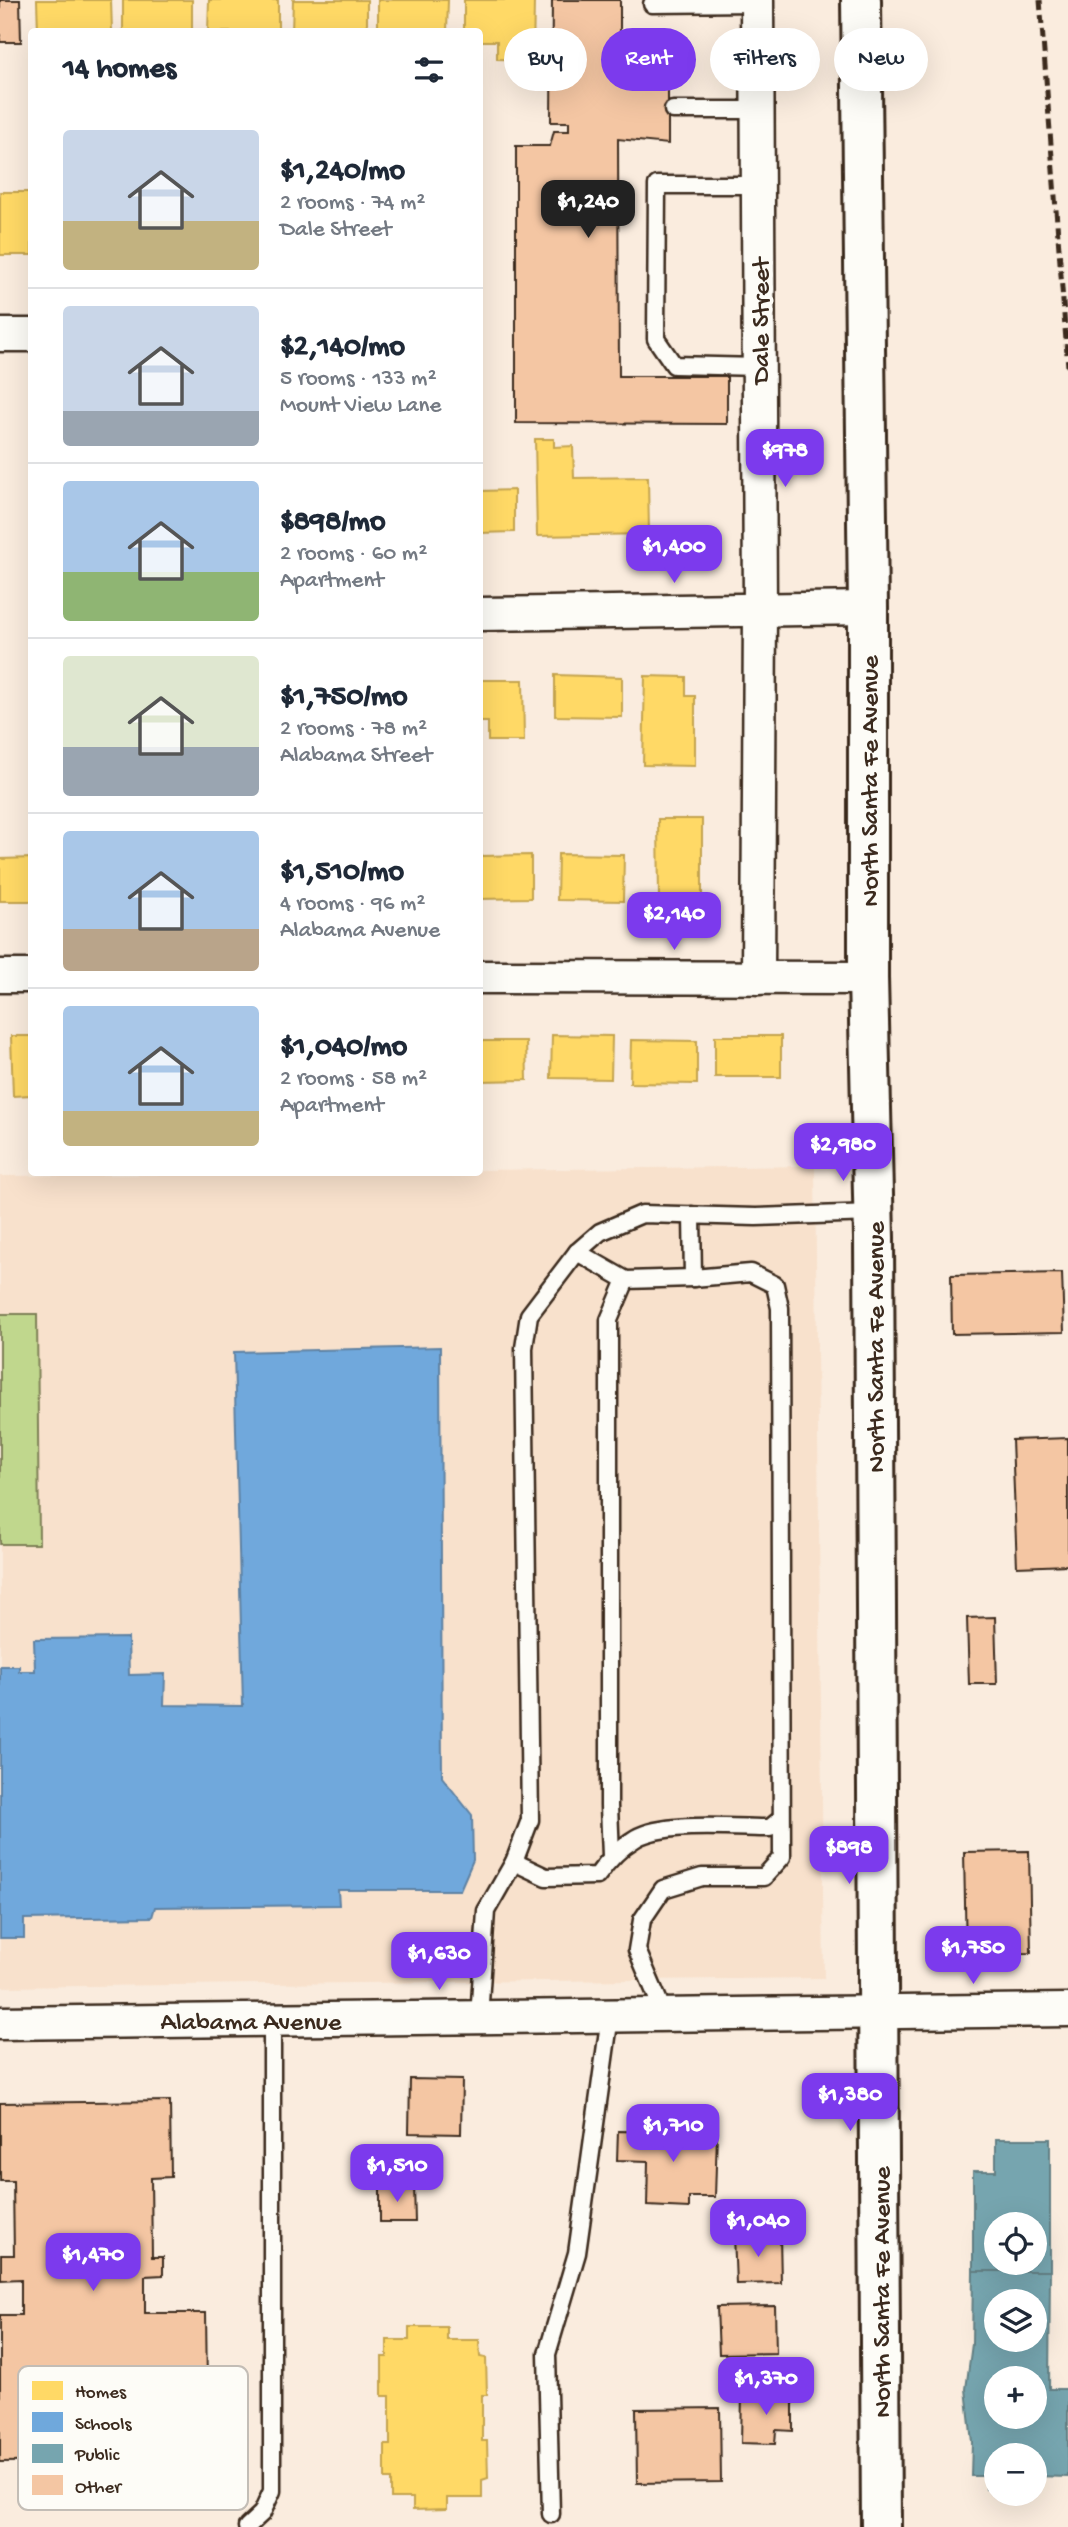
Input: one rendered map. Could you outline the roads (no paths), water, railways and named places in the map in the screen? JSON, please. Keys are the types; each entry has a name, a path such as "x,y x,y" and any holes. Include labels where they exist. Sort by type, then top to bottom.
{"main road":[{"name":"North Santa Fe Avenue","path":"861,0 868,608 867,978 873,1213 881,2527"}],"street":[{"name":"Dale Street","path":"757,2 760,609 758,978"},
{"path":"0,335 28,335"},
{"path":"483,614 868,608"},
{"path":"0,976 28,976"},
{"path":"483,977 867,978"},
{"name":"Alabama Avenue","path":"0,2022 1068,2010"}],"lane":[{"path":"652,4 757,2"},
{"path":"673,110 758,110"},
{"path":"758,185 657,185 656,339 674,365 759,367"},
{"path":"480,2018 486,1911 514,1861 530,1820 524,1348 529,1315 577,1252 600,1232 642,1214 756,1217 873,1213"},
{"path":"692,1215 693,1278"},
{"path":"577,1252 626,1280 751,1273 775,1284 780,1308 782,1857 764,1877 702,1877 663,1889 642,1920 637,1950 665,2016"},
{"path":"611,1856 608,1806 609,1320 626,1280"},
{"path":"514,1861 547,1877 597,1875 611,1856 638,1837 670,1828 770,1828 781,1819"},
{"path":"551,2514 547,2354 577,2253 610,2016"},
{"path":"247,2527 262,2513 272,2491 272,2020"}],"railway":[{"path":"1040,0 1068,367"}]}
